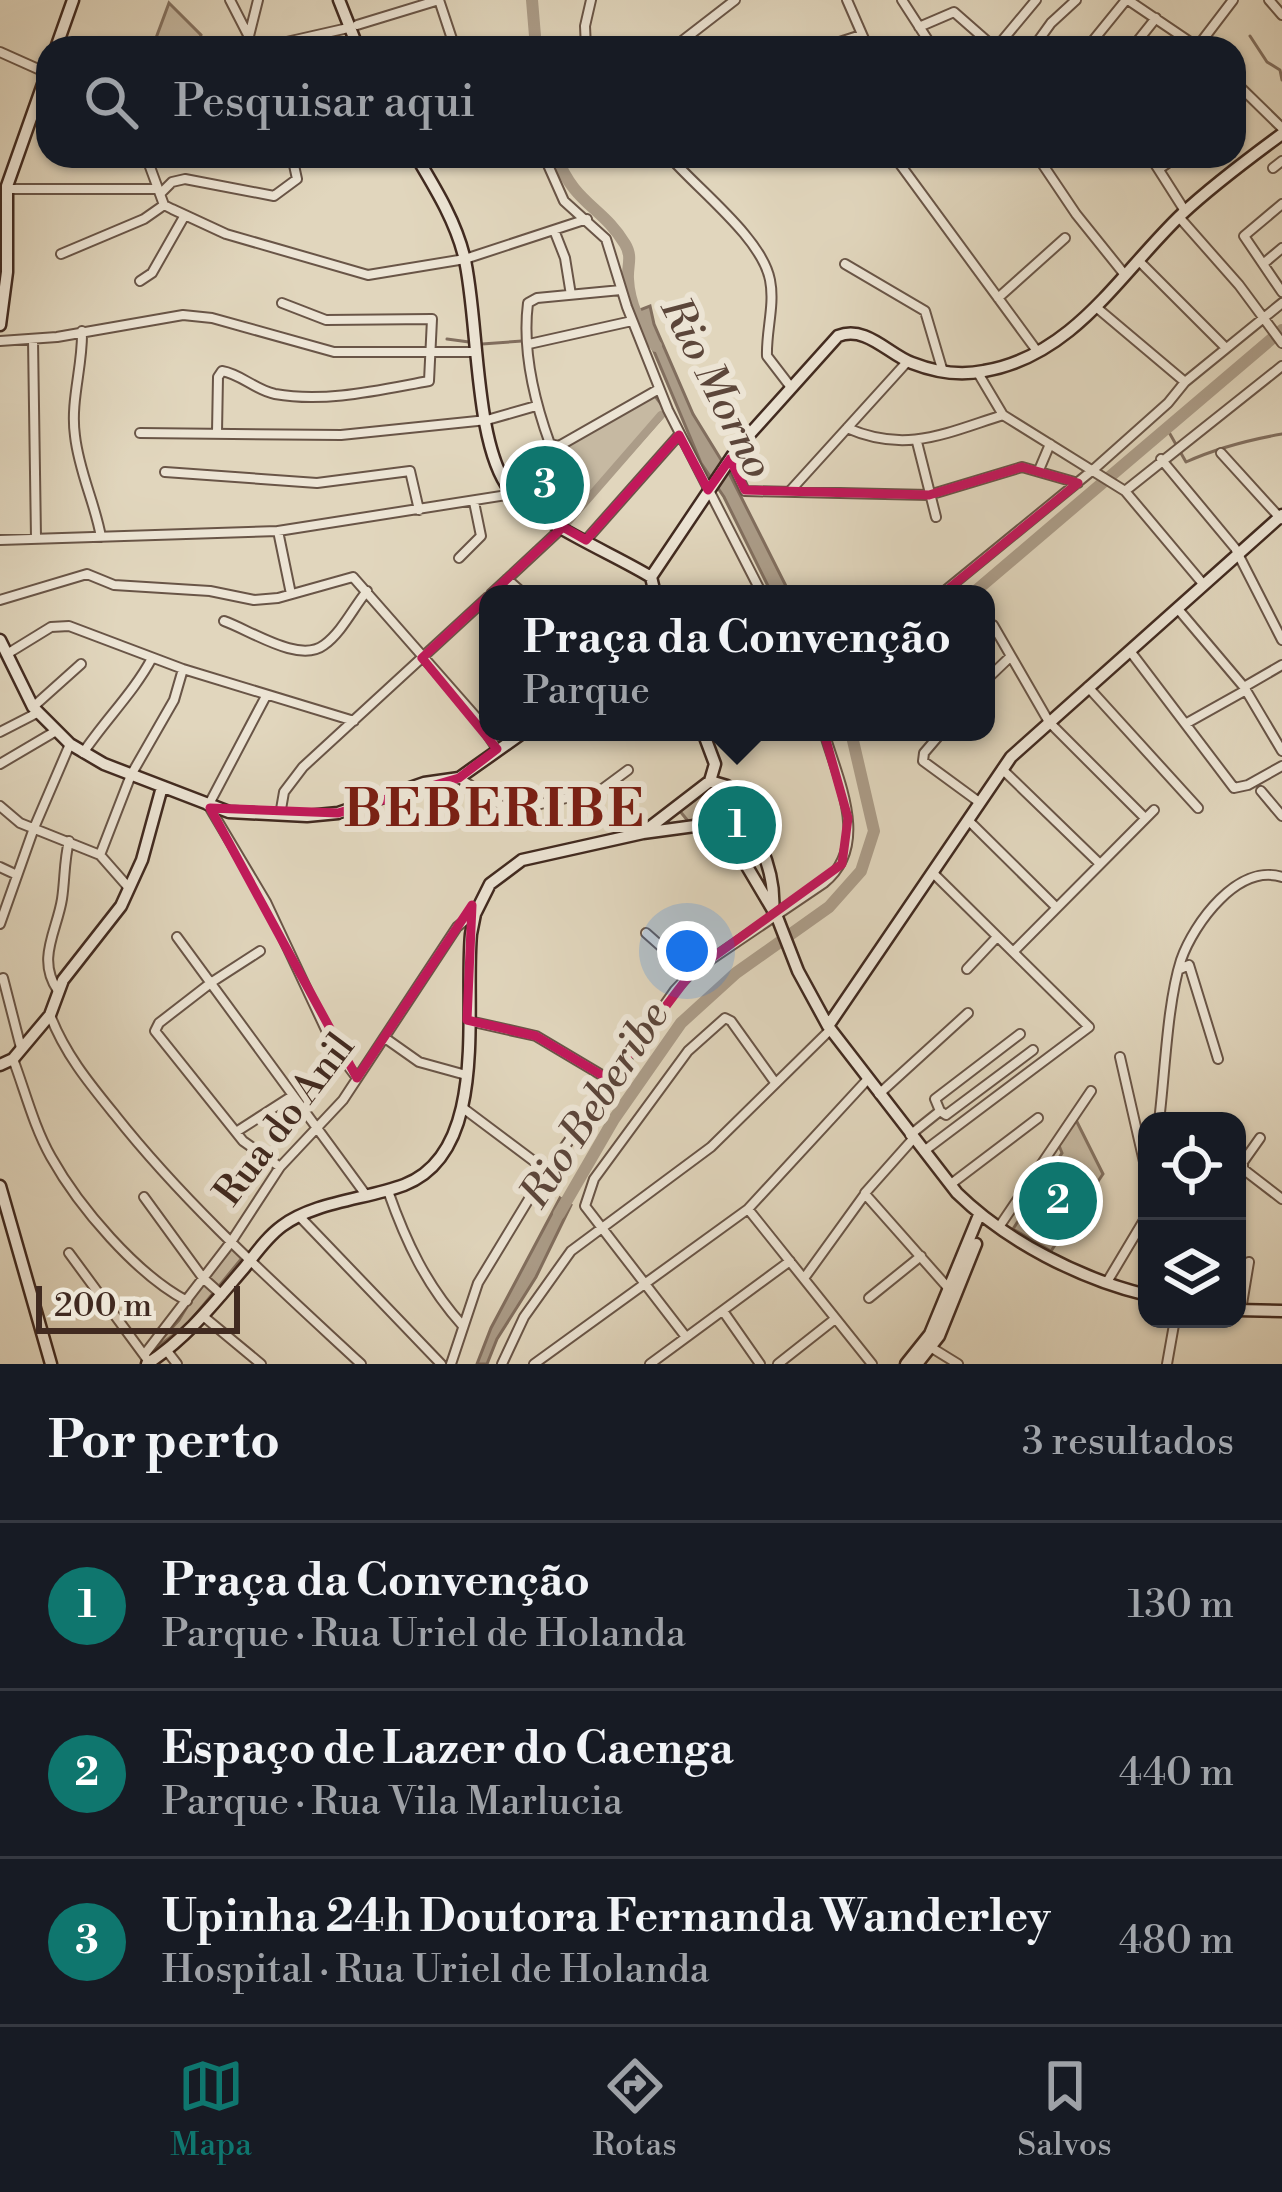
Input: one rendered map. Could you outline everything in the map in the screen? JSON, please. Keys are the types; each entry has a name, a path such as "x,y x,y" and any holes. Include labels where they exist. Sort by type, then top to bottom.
{"street":[{"path":"60,36 73,0"},
{"path":"230,0 245,36"},
{"path":"250,36 258,0"},
{"path":"339,0 355,36"},
{"path":"313,36 439,0 451,36"},
{"path":"585,36 591,0"},
{"path":"688,36 734,0"},
{"path":"847,0 862,34 856,36"},
{"path":"902,0 925,36"},
{"path":"919,27 955,13 964,0"},
{"path":"1006,36 1036,0"},
{"path":"1042,36 1076,0"},
{"path":"1097,36 1128,0 1182,36"},
{"path":"1206,36 1233,0"},
{"path":"1269,0 1282,15"},
{"path":"955,13 982,36"},
{"path":"1142,36 1156,18"},
{"path":"0,52 36,66"},
{"path":"1246,94 1282,131 1246,161"},
{"path":"0,325 4,187 36,103"},
{"path":"1273,168 1282,161"},
{"path":"150,168 164,205 226,234 362,274 465,260 587,218"},
{"path":"4,187 159,191 185,179 271,196 291,187 297,179 295,168"},
{"path":"423,168 449,215 465,260 487,420 495,459 513,494 651,578 653,585"},
{"path":"548,168 558,194 606,239 632,321 679,435 711,488 758,585"},
{"path":"680,168 762,261 771,282 767,356 790,386"},
{"path":"903,168 1038,352"},
{"path":"1045,168 1126,276"},
{"path":"1162,168 1182,214 1279,339"},
{"path":"651,578 728,462 826,346 847,333 862,334 907,362 943,372 978,373 1010,365 1038,352 1096,307 1182,214 1237,168"},
{"path":"1282,204 1244,236 1282,292"},
{"path":"61,254 144,219 164,205"},
{"path":"140,281 152,274 184,215"},
{"path":"554,230 571,295"},
{"path":"998,298 1065,238"},
{"path":"1263,263 1282,248"},
{"path":"1139,262 1226,347"},
{"path":"845,264 925,310 943,372"},
{"path":"622,290 537,298 526,308 536,406 554,447 659,389"},
{"path":"217,432 222,371 273,394 350,395 429,381 434,324 426,316 326,320 282,303"},
{"path":"952,585 1078,483 1168,403 1185,382 1282,303"},
{"path":"1096,307 1185,382"},
{"path":"0,341 199,316 334,352 478,352"},
{"path":"529,344 632,321"},
{"path":"82,332 75,436 86,494 101,537"},
{"path":"33,340 36,538"},
{"path":"789,493 907,362"},
{"path":"1125,491 1282,366"},
{"path":"978,373 1003,415 1125,491 1204,585"},
{"path":"140,433 341,435 487,420 536,406"},
{"path":"847,428 878,439 917,442 1003,415"},
{"path":"586,540 679,435"},
{"path":"917,442 936,518"},
{"path":"1039,470 1051,444"},
{"path":"502,1364 524,1317 563,1260 711,1147 829,1028 1002,769 1281,517 1221,453"},
{"path":"1161,459 1235,548 1282,640"},
{"path":"728,462 745,491 929,495 1011,468 1039,470 1078,483"},
{"path":"165,472 317,482 410,471 419,510"},
{"path":"0,540 278,531 513,494"},
{"path":"459,558 481,536 475,502"},
{"path":"502,585 563,527"},
{"path":"278,531 291,594"},
{"path":"0,600 87,574 114,584 210,591 254,600 353,577 479,722"},
{"path":"508,579 514,585"},
{"path":"224,621 309,651 325,645 367,591"},
{"path":"280,815 284,792 292,780 479,606"},
{"path":"1178,609 1245,689 1282,751"},
{"path":"6,654 51,627 62,626 354,721"},
{"path":"995,630 1049,722 1145,818"},
{"path":"0,640 35,710 70,743 83,753 209,807 280,815 338,813 424,783 459,778 510,741"},
{"path":"1130,651 1232,786 1242,788 1282,766"},
{"path":"995,670 1010,657"},
{"path":"83,753 152,658"},
{"path":"0,732 35,710 81,664"},
{"path":"1187,723 1282,665"},
{"path":"100,855 131,775 170,709 183,669"},
{"path":"1088,688 1198,808"},
{"path":"209,807 266,696"},
{"path":"0,764 52,728"},
{"path":"492,741 497,749"},
{"path":"643,833 710,781 715,764 706,741"},
{"path":"451,1364 478,1282 610,1080 691,973 777,919 832,876 846,857 848,818 827,741"},
{"path":"935,741 923,760 979,802"},
{"path":"0,924 70,743"},
{"path":"1002,769 1099,863"},
{"path":"459,778 510,811 601,790 628,770"},
{"path":"710,781 727,786 758,840 771,872 777,919 788,949 829,1028 950,1185 999,1227 1107,1282 1138,1292"},
{"path":"0,1065 17,1054 50,1015 69,971 112,922 148,842 161,787"},
{"path":"1261,791 1282,816"},
{"path":"0,806 20,823 100,855 129,889"},
{"path":"209,807 266,902 334,1047 357,1078"},
{"path":"673,809 669,821 678,830"},
{"path":"1013,952 1154,810"},
{"path":"968,820 1056,907"},
{"path":"69,1252 147,1360 167,1352 203,1316 275,1232 300,1217 419,1178 441,1161 463,1108 475,914 490,884 522,860 643,833 717,823 728,830 777,919"},
{"path":"58,991 48,969 49,945 61,905 70,841"},
{"path":"0,867 17,875"},
{"path":"752,881 763,884 771,872"},
{"path":"923,1152 1089,1027 933,873"},
{"path":"1161,1112 1183,956 1236,884 1281,873"},
{"name":"Rua do Anil","path":"147,1360 280,1167 343,1100 458,927 475,914"},
{"path":"646,932 691,973"},
{"path":"177,937 367,1196"},
{"path":"967,969 998,937"},
{"path":"260,951 159,1023 157,1036 236,1132 280,1167"},
{"path":"1179,970 1189,965 1218,1058"},
{"path":"3,978 17,1054 49,1153 72,1190 160,1287 187,1301"},
{"path":"878,1095 968,1012"},
{"path":"50,1015 66,1052 123,1126 232,1242 361,1364"},
{"path":"686,1337 585,1206 594,1179 688,1051 725,1018 774,1082"},
{"path":"467,1020 536,1036 610,1080"},
{"path":"1020,1034 934,1101 940,1111 946,1114 1033,1050"},
{"path":"385,1038 418,1062 466,1075"},
{"path":"991,1057 1003,1072"},
{"path":"1120,1057 1138,1136"},
{"path":"534,1364 748,1208 867,1080"},
{"path":"999,1227 1090,1091"},
{"path":"236,1132 292,1096"},
{"path":"463,1108 548,1171"},
{"path":"805,1277 864,1194 911,1137 940,1111"},
{"path":"950,1185 1038,1118"},
{"path":"1261,1138 1243,1162 1245,1173 1282,1198"},
{"path":"0,1186 51,1364"},
{"path":"388,1191 418,1266 463,1326"},
{"path":"864,1194 950,1290"},
{"path":"144,1197 203,1278 221,1295"},
{"path":"748,1208 872,1364"},
{"path":"300,1217 441,1364"},
{"path":"906,1364 930,1334 982,1217"},
{"path":"917,1364 932,1348 982,1217"},
{"path":"1107,1282 1144,1220"},
{"path":"869,1298 921,1256"},
{"path":"650,1364 790,1261"},
{"path":"1246,1276 1249,1262"},
{"path":"1246,1310 1282,1311"},
{"path":"723,1312 735,1336 760,1364"},
{"path":"203,1316 261,1364"},
{"path":"778,1364 835,1319"},
{"path":"1167,1364 1173,1328"},
{"path":"932,1348 958,1364"},
{"path":"167,1352 177,1364"}],"highlighted area":[{"path":"679,435 708,490 730,459 745,490 929,495 1022,467 1078,483 914,617 844,694 822,726 848,818 842,864 691,973 610,1080 536,1036 467,1020 472,905 357,1078 210,808 338,813 459,778 497,749 422,658 563,527 586,540"}],"shaded area":[{"path":"169,3 201,35 201,36 157,36"},
{"path":"650,306 693,414 728,471 785,585 768,585 724,497 701,463 637,311"},
{"path":"655,396 667,412 568,523 557,517 579,487 543,455"},
{"path":"707,786 723,787 761,855 757,862 749,861 727,821 713,816 688,821 679,810"},
{"path":"1075,1118 1103,1174 1051,1251 1013,1229 1062,1153 1058,1143"},
{"path":"560,1198 571,1205 536,1277 487,1364 477,1364 491,1328"},
{"path":"232,1246 242,1258 187,1325 149,1353 179,1320"}],"waterway":[{"name":"Rio Morno","path":"532,0 535,36"},
{"path":"1250,36 1267,62 1280,70 1282,80"},
{"name":"Rio Morno","path":"561,168 625,244 633,306 656,346"},
{"name":"Rio Beberibe","path":"983,585 1282,330"},
{"path":"447,339 469,342"},
{"path":"482,344 522,341"},
{"path":"567,523 661,415"},
{"path":"1166,427 1186,462 1282,434"},
{"name":"Rio Beberibe","path":"559,1214 614,1119 681,1023 736,973 829,907 861,871 874,831 853,741"}],"place":[{"name":"Upinha 24h Doutora Fernanda Wanderley","path":"545,485"},
{"name":"Praça da Convenção","path":"737,825"},
{"name":"Espaço de Lazer do Caenga","path":"1058,1201"}],"district":[{"name":"BEBERIBE","path":"495,811"}]}
